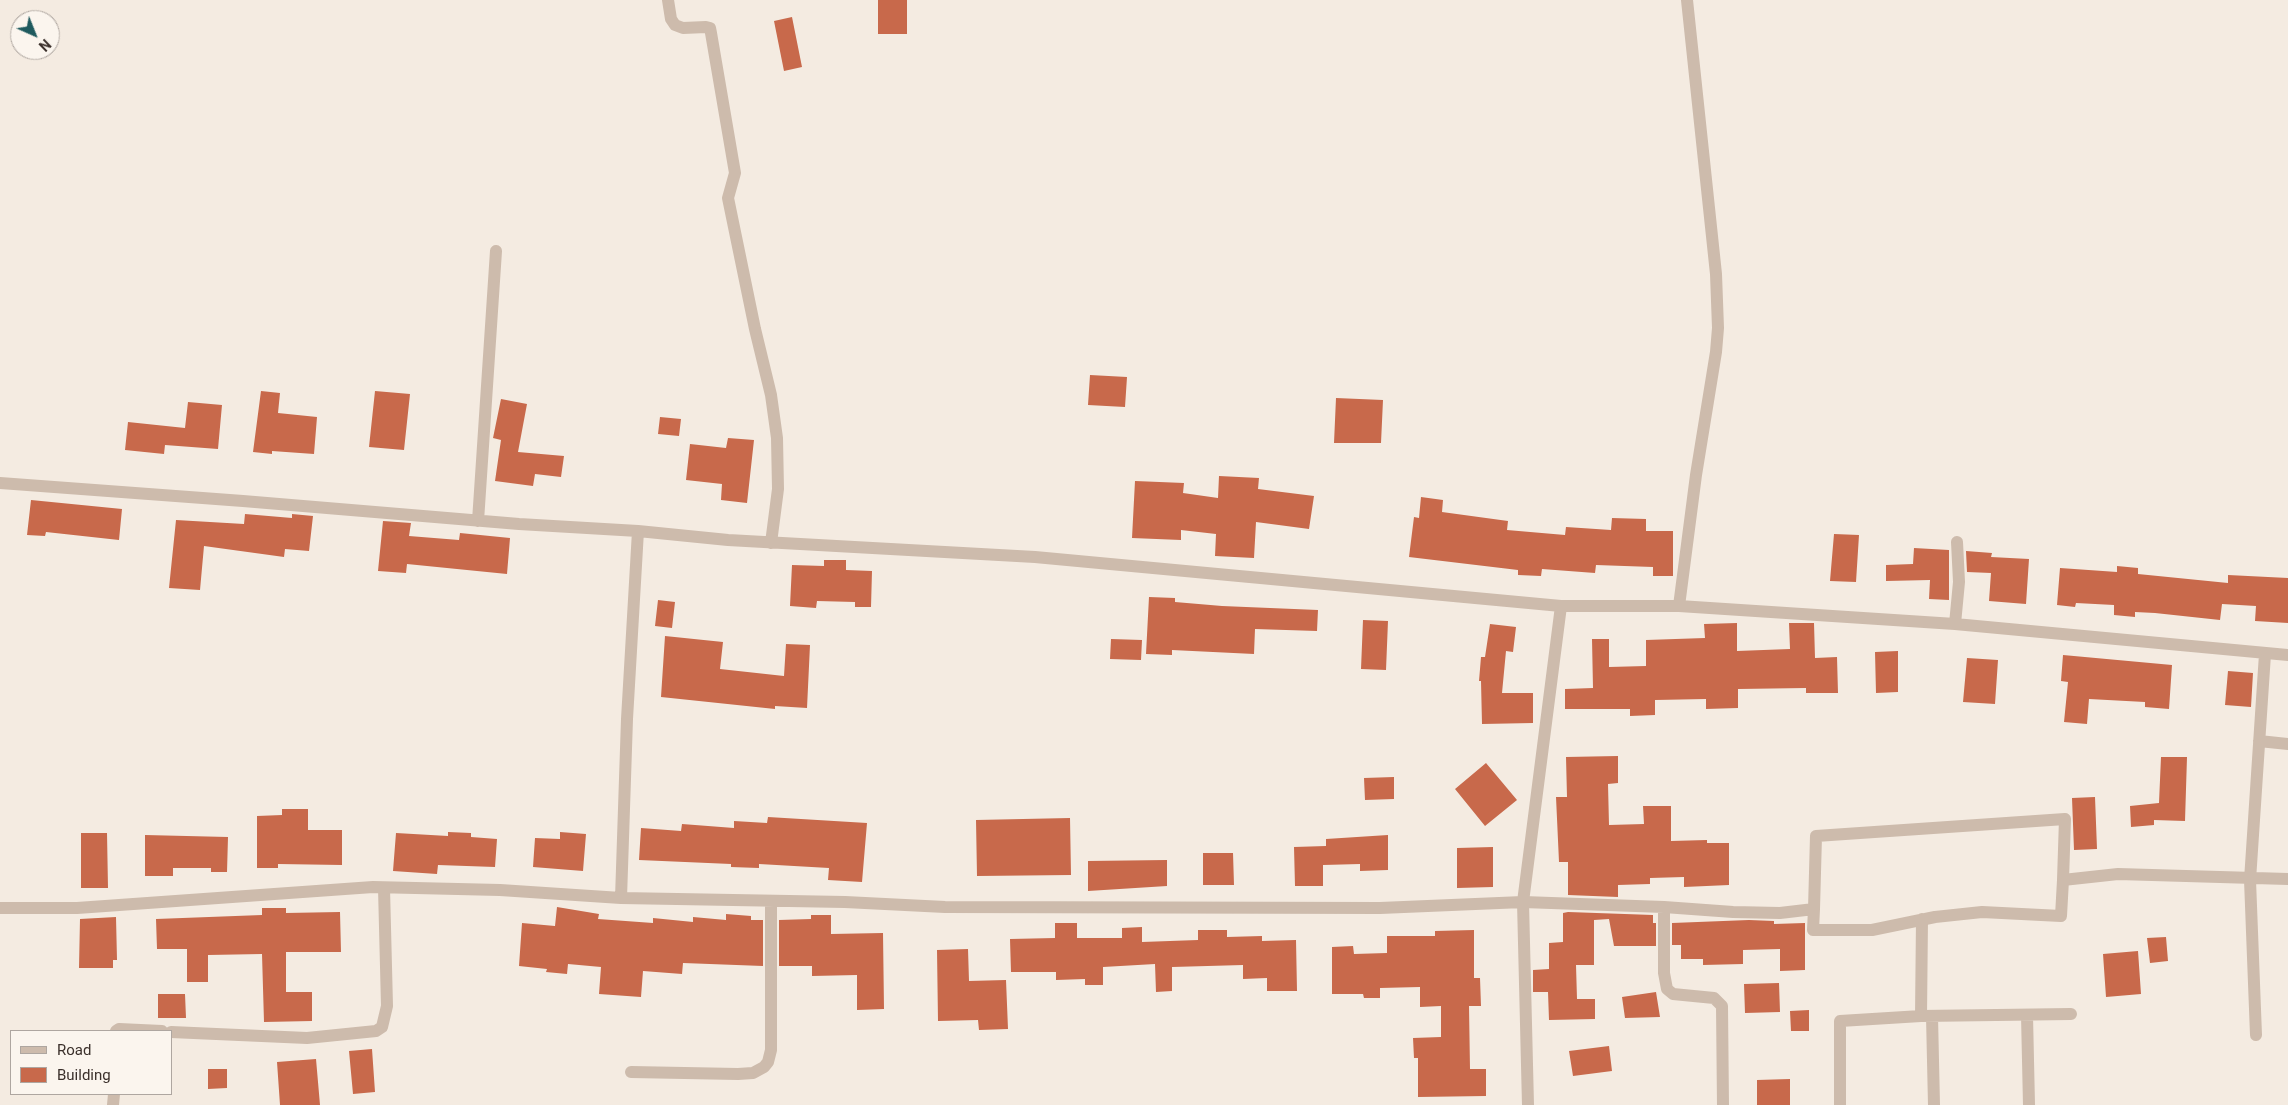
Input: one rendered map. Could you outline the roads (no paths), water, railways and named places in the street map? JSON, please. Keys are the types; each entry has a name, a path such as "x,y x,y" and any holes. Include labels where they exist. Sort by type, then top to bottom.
{"street":[{"path":"668,0 671,19 675,25 683,28 706,27 710,28 711,33 735,173 728,198 771,395 777,438 778,489 770,543"},
{"path":"1679,606 1718,328 1716,274 1687,0"},
{"path":"478,521 496,251"},
{"path":"0,483 253,501 478,521 638,531 770,543 987,556 1035,557 1561,606 1679,606 1955,624 2288,655"},
{"path":"622,898 627,719 638,531"},
{"path":"1955,624 1959,582 1958,542"},
{"path":"1528,1105 1523,902 1561,606"},
{"path":"2256,1036 2250,880 2265,654"},
{"path":"2259,741 2288,744"},
{"path":"2065,819 2061,916 1982,912 1922,919 1872,930 1813,930 1814,909 1816,836 2065,819"},
{"path":"2063,880 2118,874 2288,880"},
{"path":"172,1032 307,1038 376,1031 382,1027 387,1006 384,888"},
{"path":"0,908 77,908 204,898 384,888 500,890 622,898 771,900 945,907 1380,908 1523,902 1780,913 1814,909"},
{"path":"631,1072 738,1074 753,1073 764,1067 768,1062 770,1050 771,900"},
{"path":"1664,907 1664,973 1667,989 1673,994 1714,998 1722,1006 1723,1105"},
{"path":"1922,919 1926,1016 1934,1105"},
{"path":"1840,1105 1840,1021 1926,1016 2071,1014"},
{"path":"2027,1015 2029,1105"},
{"path":"118,1030 141,1030"}]}
